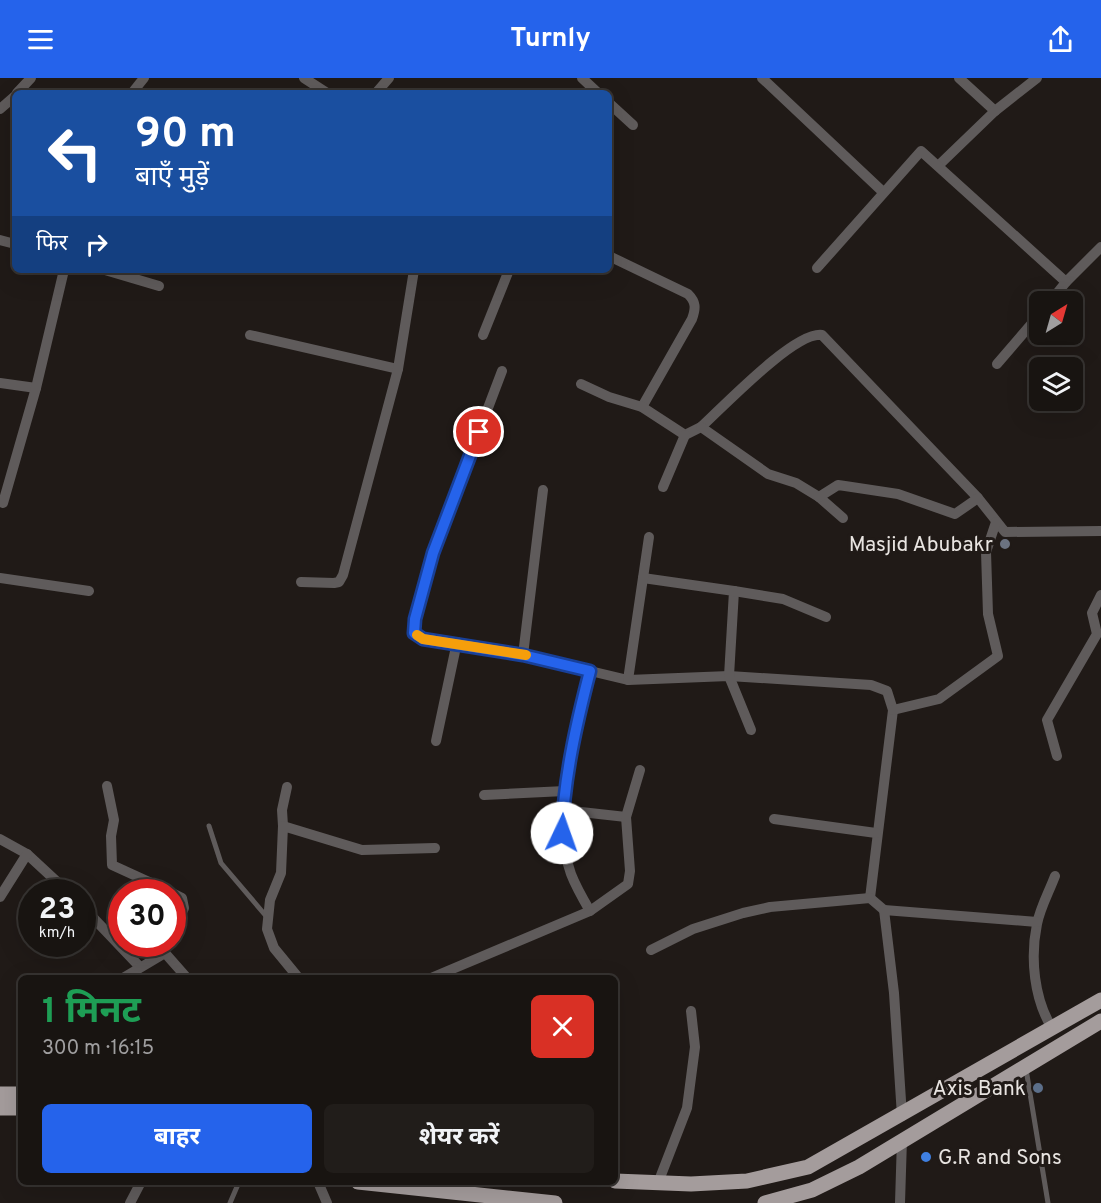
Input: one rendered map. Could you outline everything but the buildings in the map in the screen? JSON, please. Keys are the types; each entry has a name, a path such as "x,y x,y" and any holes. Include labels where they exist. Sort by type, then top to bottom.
{"main road":[{"path":"618,1181 658,1183 747,1181 808,1167 902,1116 1101,1000"},
{"path":"765,1203 812,1190 859,1167 1101,1021"},
{"path":"0,1094 18,1094"},
{"path":"0,1108 18,1108"},
{"path":"386,1185 555,1203"}],"street":[{"path":"20,90 31,78"},
{"path":"134,90 144,78"},
{"path":"304,78 322,90"},
{"path":"378,90 388,78"},
{"path":"582,78 595,90"},
{"path":"762,78 882,192"},
{"path":"959,78 995,111"},
{"path":"939,165 995,111 1037,78"},
{"path":"0,109 12,98"},
{"path":"612,106 633,125"},
{"path":"817,268 918,152 924,152 1066,282"},
{"path":"1059,291 1101,247"},
{"path":"612,257 688,294 694,300 696,309 642,407"},
{"path":"3,502 36,388 63,273"},
{"path":"115,273 159,286"},
{"path":"302,582 334,584 341,579 398,369 414,273"},
{"path":"483,335 508,273"},
{"path":"998,364 1029,327"},
{"path":"663,487 686,435 701,427 793,343 815,334 822,335 978,498 1000,528 1011,533 1101,531"},
{"path":"250,335 398,369"},
{"path":"502,371 433,553 415,619 414,633 423,639 457,642 523,655 628,680 729,676 871,685 887,691 893,710 876,833 870,898"},
{"path":"0,383 36,388"},
{"path":"581,384 609,397 642,407 686,435"},
{"path":"701,427 768,474 796,483 819,497 843,518"},
{"path":"819,497 838,485 906,496 955,514 978,498"},
{"path":"523,655 543,490"},
{"path":"893,710 939,699 998,656 988,614 986,552 996,522"},
{"path":"628,680 649,537"},
{"path":"0,578 89,591"},
{"path":"643,578 783,600 826,617"},
{"path":"734,591 729,676 751,730"},
{"path":"1057,756 1047,720 1097,634 1092,613 1101,594"},
{"path":"436,741 457,642"},
{"path":"590,671 577,720 565,791 562,833 568,863 576,886 590,911"},
{"path":"438,975 590,911 621,890 630,879 626,817 640,770"},
{"path":"107,786 114,820 111,836 112,865 142,879"},
{"path":"287,787 282,810 281,873 266,916 269,939 295,975"},
{"path":"484,795 565,791"},
{"path":"563,810 626,817"},
{"path":"774,819 876,833"},
{"path":"283,826 362,850 435,848"},
{"path":"0,839 27,854 54,879"},
{"path":"0,897 27,854"},
{"path":"1052,1029 1045,1017 1038,992 1034,955 1037,922 1055,876"},
{"path":"651,950 693,929 743,912 770,907 870,898 884,910 1037,922"},
{"path":"884,910 894,993 902,1116"},
{"path":"96,921 139,966"},
{"path":"127,975 153,957"},
{"path":"173,957 185,975"},
{"path":"658,1183 687,1108 695,1047 691,1011"},
{"path":"900,1203 902,1139"},
{"path":"130,1203 139,1185"},
{"path":"319,1185 327,1203"}],"lane":[{"path":"209,826 221,863 266,916"},
{"path":"1025,1067 1048,1203"},
{"path":"231,1203 238,1185"}],"slow traffic":[{"path":"417,635 423,639 457,642 526,655"}],"place":[{"name":"Masjid Abubakr","path":"1005,544"},
{"name":"Axis Bank","path":"1038,1088"},
{"name":"G.R and Sons","path":"926,1157"}],"route":[{"path":"479,432 433,553 415,619 414,633 423,639 457,642 590,671 577,720 565,791 562,833"}]}
